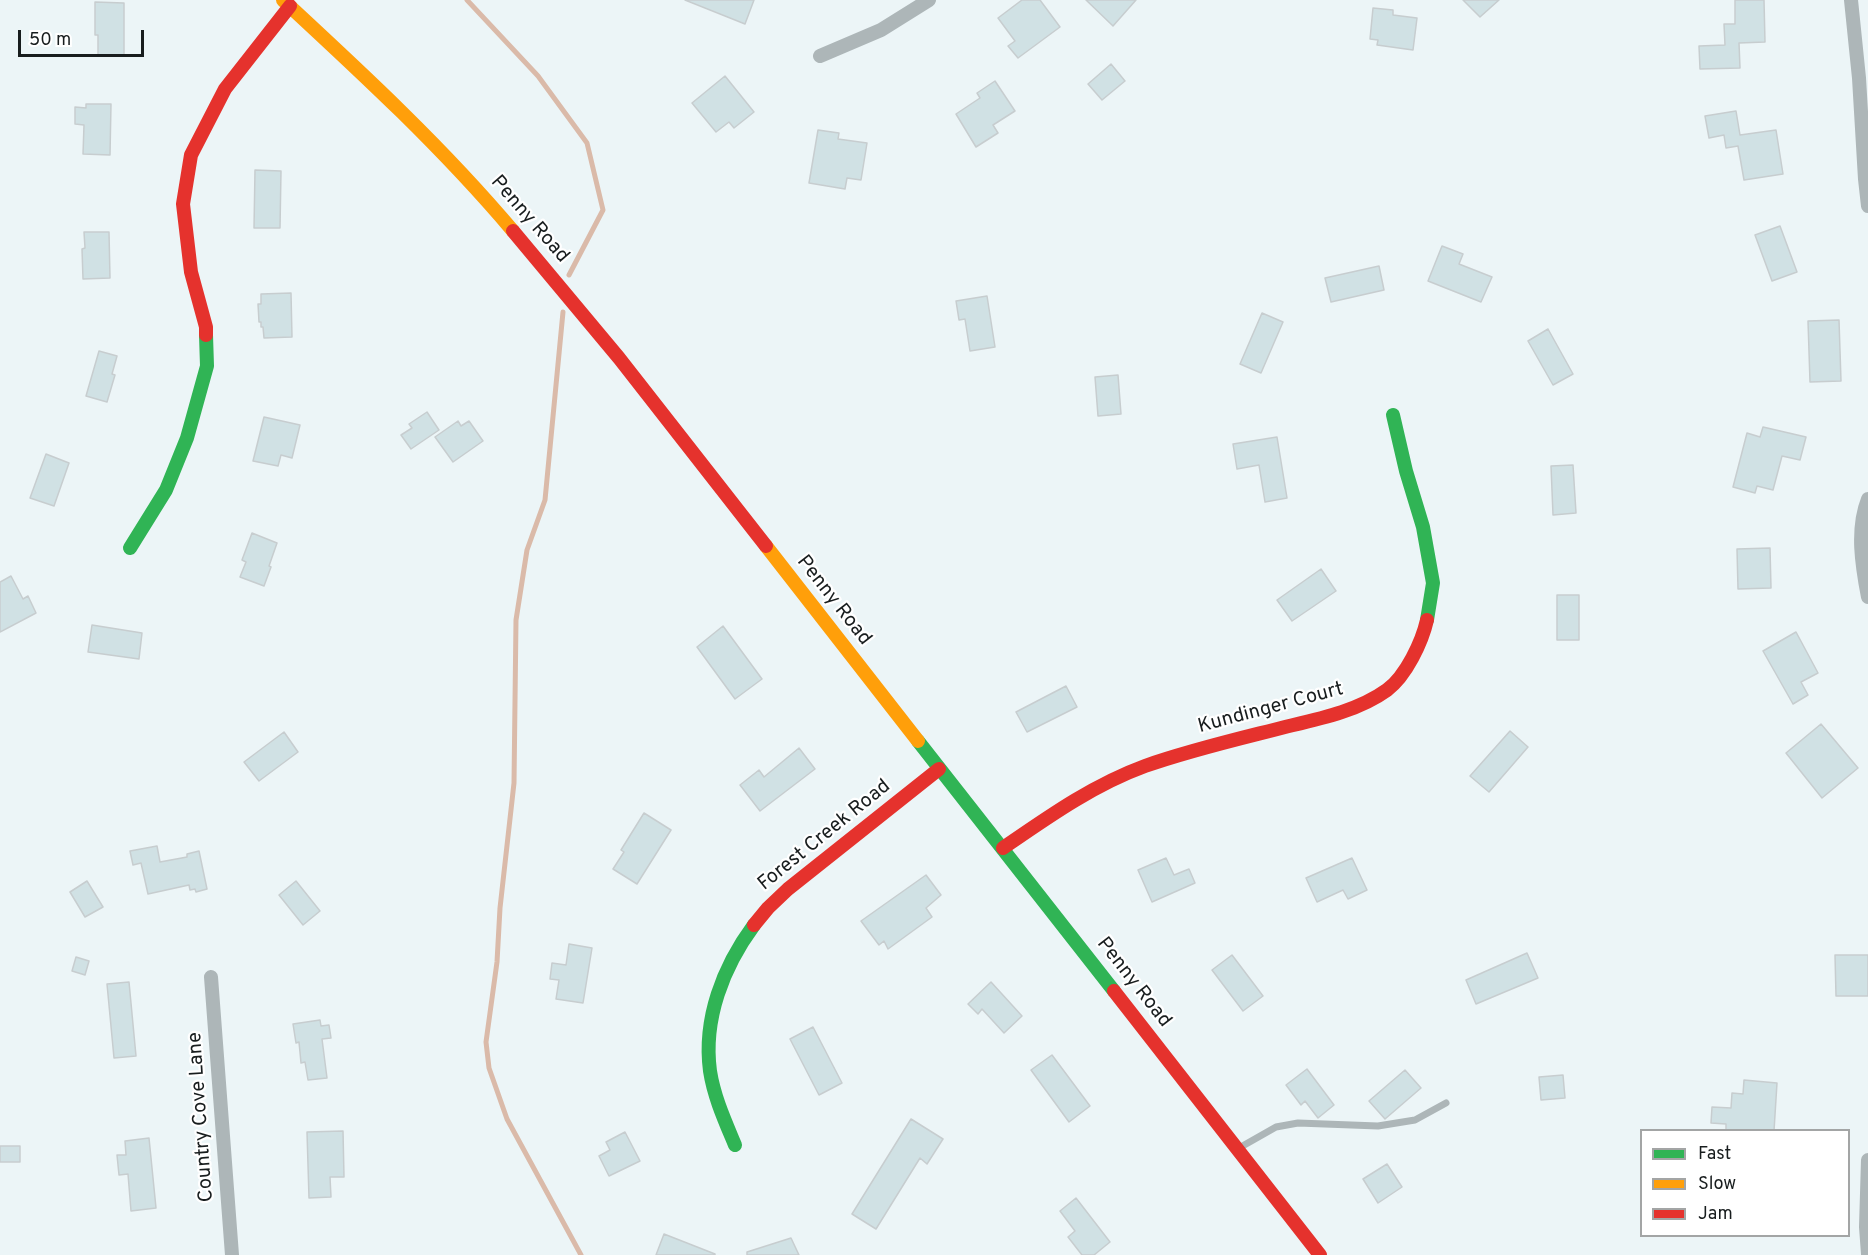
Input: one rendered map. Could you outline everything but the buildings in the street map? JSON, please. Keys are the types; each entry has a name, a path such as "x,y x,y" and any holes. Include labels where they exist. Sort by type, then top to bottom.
{"street":[{"path":"820,56 881,30 928,0"},
{"path":"1851,0 1864,78 1865,179 1868,206"},
{"path":"130,548 165,490 187,438 207,366 206,327 191,272 183,204 191,155 225,89 286,3"},
{"name":"Penny Road","path":"286,3 397,106 451,161 566,293 678,431 939,769 1320,1255"},
{"name":"Kundinger Court","path":"1003,848 1093,789 1142,766 1183,753 1333,715 1369,700 1388,689 1401,675 1411,661 1427,623 1433,583 1423,527 1406,471 1393,415"},
{"path":"1868,499 1863,511 1861,562 1868,597"},
{"name":"Forest Creek Road","path":"735,1145 718,1104 710,1071 708,1036 715,999 747,934 765,910 788,889 939,769"},
{"name":"Country Cove Lane","path":"211,977 232,1255"},
{"path":"1868,1160 1866,1227 1868,1254"}],"lane":[{"path":"1237,1149 1276,1127 1298,1123 1378,1126 1415,1120 1446,1103"}],"waterway":[{"path":"467,0 538,76 587,143 603,210 569,275"},
{"path":"563,312 545,500 527,550 516,620 514,783 500,908 497,962 486,1042 489,1068 507,1119 581,1255"}],"traffic: fast":[{"path":"130,548 166,490 187,438 207,366 206,335"},
{"path":"1393,415 1406,471 1423,527 1433,583 1427,620"},
{"path":"918,741 1114,991"},
{"path":"735,1145 720,1109 712,1081 709,1052 710,1032 718,994 725,976 733,958 754,925"}],"traffic: slow":[{"path":"283,0 431,141 513,231"},
{"path":"766,546 918,741"}],"traffic: jam":[{"path":"206,335 206,327 191,272 183,204 191,155 225,89 290,6"},
{"path":"513,231 619,358 766,546"},
{"path":"1003,848 1071,802 1107,782 1145,766 1197,750 1311,721 1364,704 1387,690 1401,676 1417,648 1427,620"},
{"path":"754,925 788,889 939,769"},
{"path":"1114,991 1320,1255"}]}
